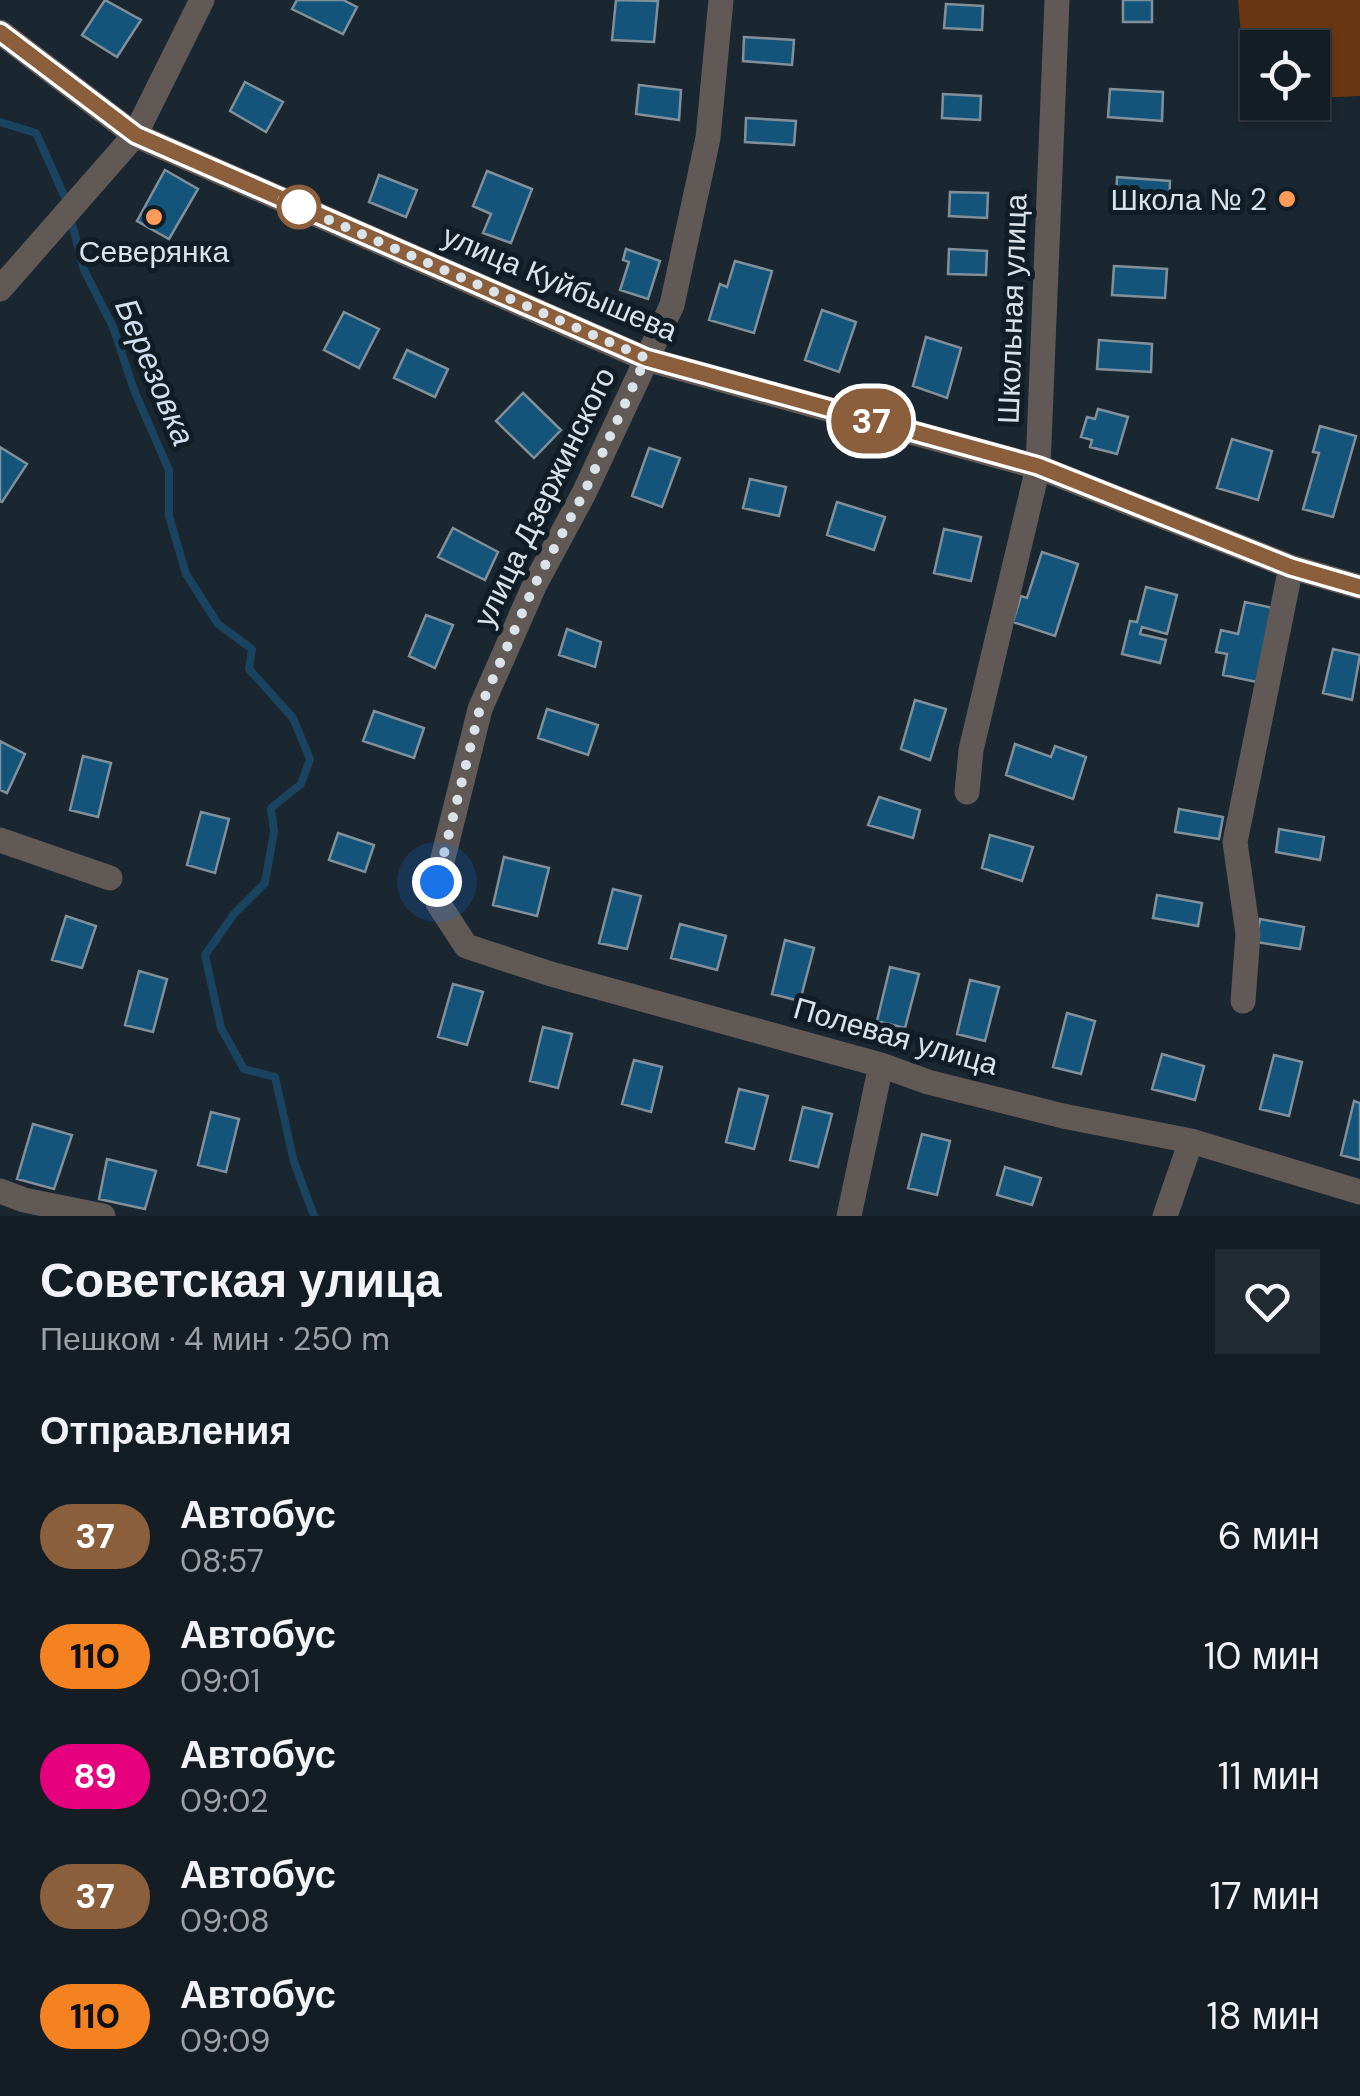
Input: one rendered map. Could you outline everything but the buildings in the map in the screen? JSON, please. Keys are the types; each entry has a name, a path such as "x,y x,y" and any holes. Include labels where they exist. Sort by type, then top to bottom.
{"street":[{"path":"0,289 136,135 202,0"},
{"name":"улица Дзержинского","path":"438,903 437,882 480,708 535,584 584,493 672,305 708,138 721,0"},
{"name":"Школьная улица","path":"967,792 971,750 1038,466 1058,0"},
{"name":"улица Куйбышева","path":"0,32 136,135 646,358 1038,466 1291,567 1360,587"},
{"path":"1243,1001 1248,934 1235,842 1291,567"},
{"path":"0,840 110,878"},
{"name":"Полевая улица","path":"438,903 466,946 552,974 881,1065 928,1082 1063,1116 1191,1141 1360,1192"},
{"path":"849,1216 881,1065"},
{"path":"1166,1216 1191,1141"},
{"path":"14,1202 103,1216"}],"shaded area":[{"path":"1238,0 1360,0 1360,96 1330,97 1330,30 1241,30"}],"waterway":[{"name":"Березовка","path":"0,122 36,133 67,202"},
{"name":"Березовка","path":"70,216 84,270 113,327 134,390 169,470 169,516 186,574 218,624 252,649 249,669 293,718 310,759 301,784 271,808 274,832 265,883 234,914 205,955 221,1028 244,1069 275,1077 294,1162 314,1216"}],"bus line":[{"name":"37","path":"0,32 136,135 646,358 1038,466 1291,567 1360,587"}],"place":[{"name":"Школа № 2","path":"1287,199"},
{"name":"Северянка","path":"154,217"}],"route":[{"path":"299,207 281,199 646,358 584,493 535,584 480,708 437,882"}]}
